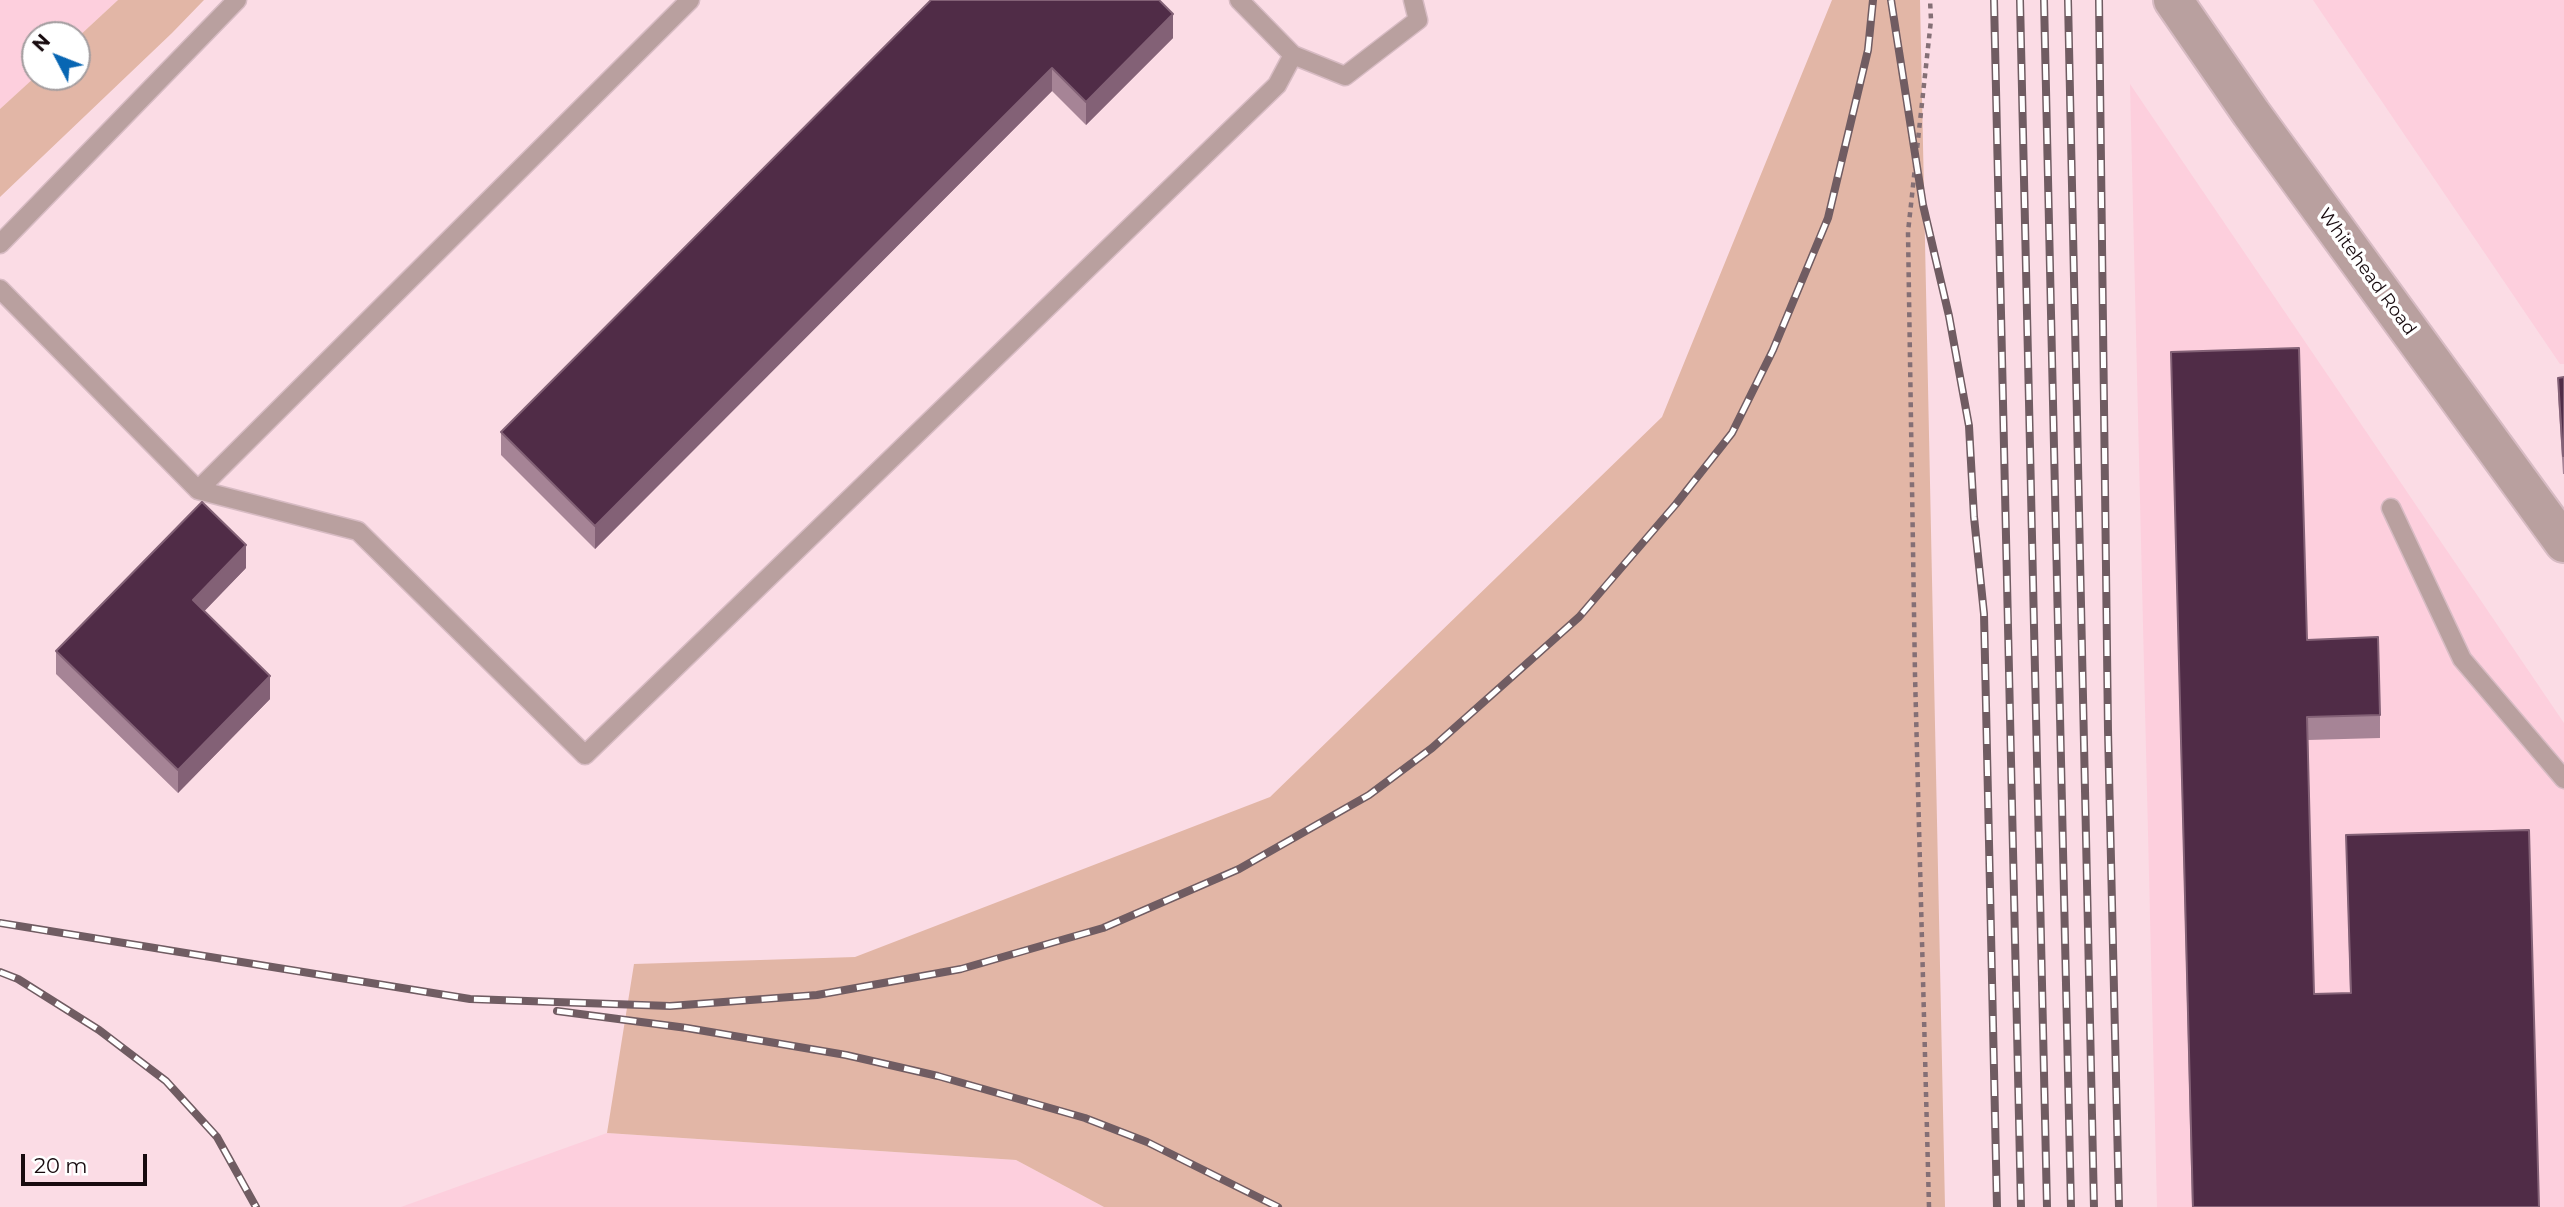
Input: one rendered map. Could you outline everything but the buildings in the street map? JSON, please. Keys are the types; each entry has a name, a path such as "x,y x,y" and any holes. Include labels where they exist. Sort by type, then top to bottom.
{"street":[{"name":"Whitehead Road","path":"2173,0 2251,113 2564,543"}],"lane":[{"path":"0,244 237,0"},
{"path":"198,490 690,0"},
{"path":"1239,0 1293,55 1345,76 1418,20 1413,0"},
{"path":"0,289 198,490 358,531 585,755 1277,85 1293,55"},
{"path":"2391,508 2462,659 2564,779"}],"path":[{"path":"1929,1207 1915,675 1908,232 1931,20 1930,0"}],"shaded area":[{"path":"0,0 118,0 91,25 91,21 21,21 21,90 0,109"},
{"path":"118,0 204,0 0,197 0,109 21,90 91,91 91,25"},
{"path":"1832,0 1920,0 1945,1207 1104,1207 1016,1160 607,1133 634,964 855,957 1270,797 1662,417"},
{"path":"2313,0 2564,0 2564,364 2560,364"},
{"path":"2130,84 2564,723 2564,1207 2157,1207"},
{"path":"607,1133 1016,1160 1104,1207 401,1207"}],"railway":[{"path":"0,923 470,999 670,1006 817,995 961,969 1103,928 1239,869 1369,795 1432,748 1579,617 1676,504 1732,433 1773,350 1828,218 1868,50 1873,0"},
{"path":"1891,0 1923,205 1949,316 1969,426 1974,517 1984,614 1997,1207"},
{"path":"1994,0 2021,1207"},
{"path":"2020,0 2047,1207"},
{"path":"2044,0 2071,1207"},
{"path":"2068,0 2094,1207"},
{"path":"2099,0 2108,730 2119,1207"},
{"path":"0,972 18,979 99,1030 166,1081 217,1137 256,1207"},
{"path":"557,1011 687,1028 846,1055 938,1076 1085,1118 1147,1142 1278,1207"}]}
